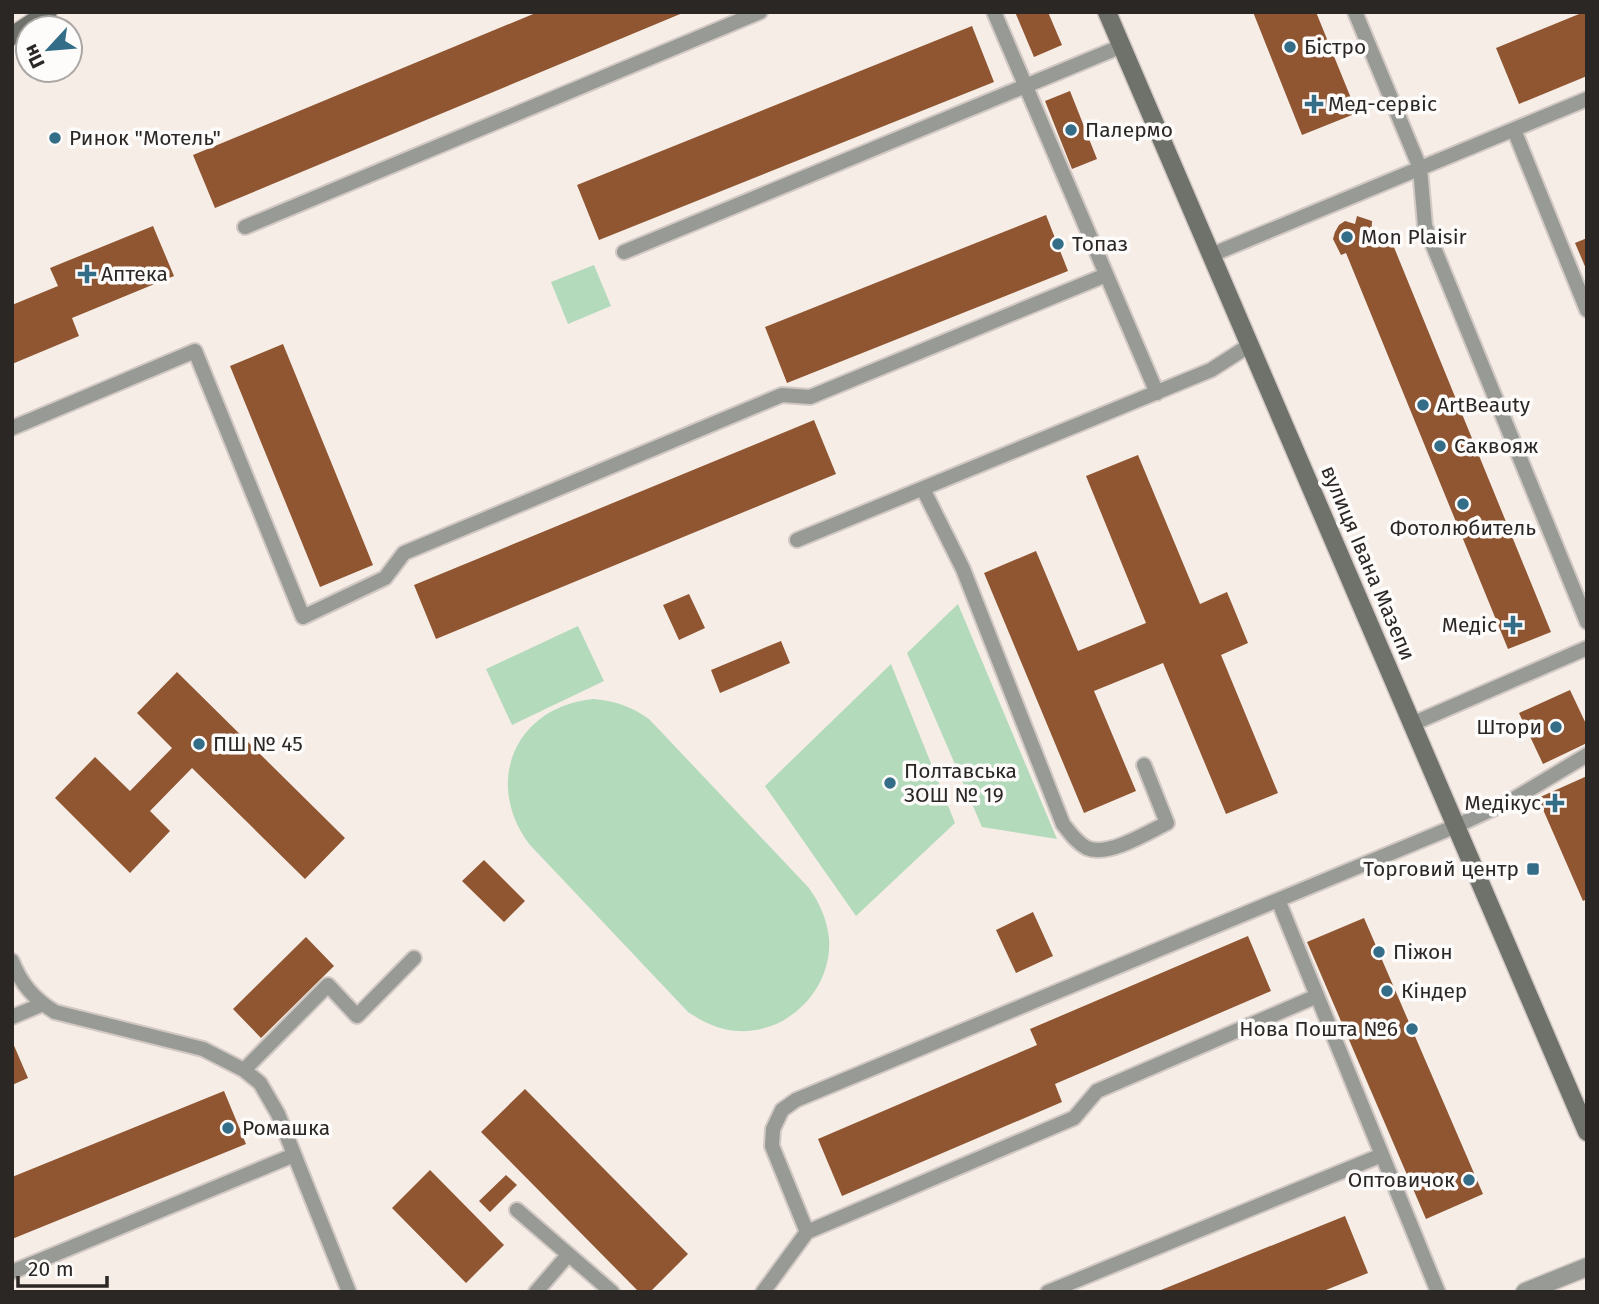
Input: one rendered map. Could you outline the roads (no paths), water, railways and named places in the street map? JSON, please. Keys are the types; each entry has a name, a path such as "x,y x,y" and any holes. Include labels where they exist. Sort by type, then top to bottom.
{"main road":[{"path":"12,36 48,12"},
{"name":"вулиця Івана Мазепи","path":"1107,12 1587,1132"}],"street":[{"path":"1525,1292 1587,1267"}],"lane":[{"path":"245,227 760,12"},
{"path":"994,12 1157,393"},
{"path":"1355,12 1420,168 1425,226 1587,622"},
{"path":"624,252 1122,46"},
{"path":"1211,255 1587,100"},
{"path":"1514,130 1587,310"},
{"path":"12,428 195,351 303,617 385,578 404,554 782,395 810,397 1106,275"},
{"path":"797,540 1211,370 1250,345"},
{"path":"923,489 963,569 1063,824 1076,840 1088,849 1105,851 1167,824 1144,765"},
{"path":"1412,724 1587,648"},
{"path":"807,1231 772,1146 773,1129 782,1111 796,1100 1456,826 1512,800 1587,755"},
{"path":"1278,900 1438,1292"},
{"path":"244,1070 328,985 357,1016 414,958"},
{"path":"12,961 27,990 55,1012 204,1049 244,1070 260,1083 278,1114 349,1292"},
{"path":"763,1292 807,1231 1074,1118 1097,1091 1317,996"},
{"path":"12,1017 43,1004"},
{"path":"12,1272 294,1155"},
{"path":"1048,1292 1382,1155"},
{"path":"517,1210 612,1292"},
{"path":"536,1292 568,1255"}],"place":[{"name":"Бістро","path":"1290,47"},
{"name":"Мед-сервіс","path":"1314,104"},
{"name":"Палермо","path":"1071,130"},
{"name":"Ринок \"Мотель\"","path":"55,138"},
{"name":"Mon Plaisir","path":"1347,237"},
{"name":"Топаз","path":"1058,244"},
{"name":"Аптека","path":"87,274"},
{"name":"ArtBeauty","path":"1423,405"},
{"name":"Саквояж","path":"1440,446"},
{"name":"Фотолюбитель","path":"1463,504"},
{"name":"Медіс","path":"1513,625"},
{"name":"Штори","path":"1556,727"},
{"name":"ПШ № 45","path":"199,744"},
{"name":"Полтавська ЗОШ № 19","path":"890,783"},
{"name":"Медікус","path":"1555,803"},
{"name":"Торговий центр","path":"1533,869"},
{"name":"Піжон","path":"1379,952"},
{"name":"Кіндер","path":"1387,991"},
{"name":"Нова Пошта №6","path":"1412,1029"},
{"name":"Ромашка","path":"228,1128"},
{"name":"Оптовичок","path":"1469,1180"}]}
